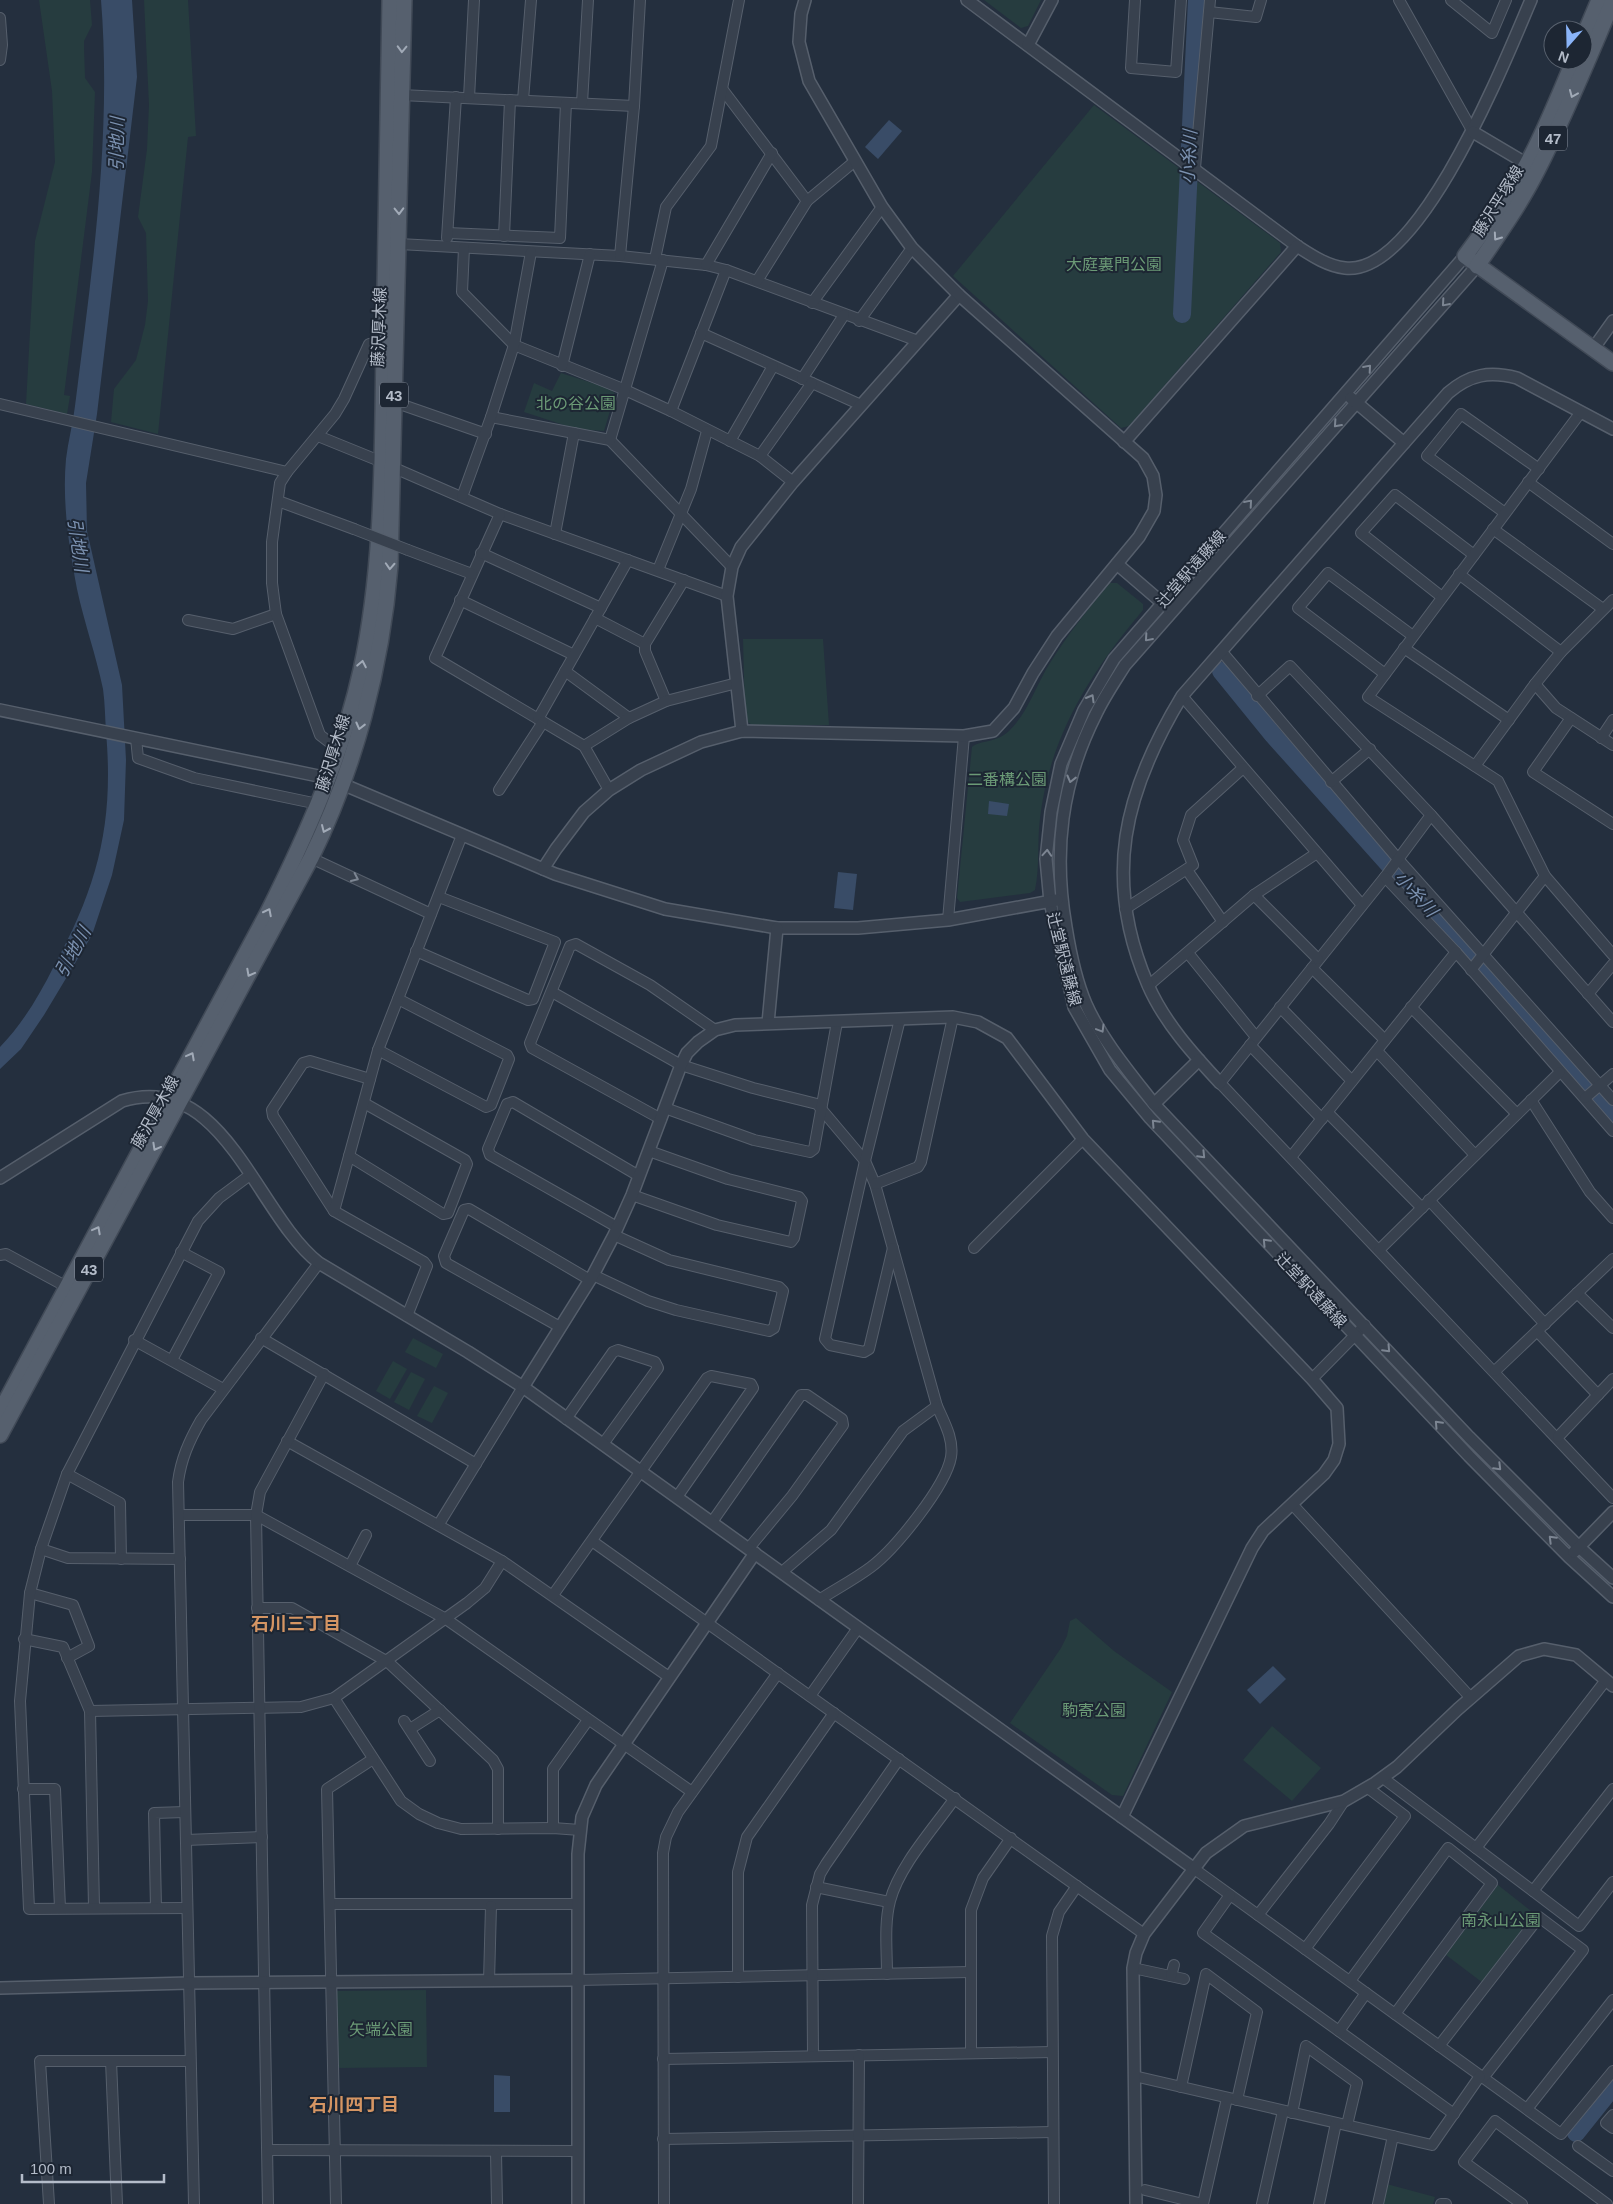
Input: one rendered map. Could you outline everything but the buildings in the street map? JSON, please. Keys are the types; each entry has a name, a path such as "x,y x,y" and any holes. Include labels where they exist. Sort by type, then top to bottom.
{"main road":[{"name":"藤沢厚木線","path":"0,1412 67,1287 174,1102 311,858 344,784 372,677 387,606 387,465 390,339 390,0"},
{"name":"藤沢厚木線","path":"0,1436 174,1102 310,826 338,749 361,672 378,564 394,402 390,339 399,244 404,0"},
{"name":"藤沢平塚線","path":"1532,167 1563,118 1613,1"},
{"path":"1591,20 1599,3"},
{"name":"藤沢平塚線","path":"1471,261 1509,220 1570,70"},
{"path":"1471,261 1613,363"}],"street":[{"path":"469,98 474,0"},
{"path":"523,100 531,0"},
{"path":"582,103 588,0"},
{"path":"620,256 634,106 640,0"},
{"path":"610,440 659,259 666,207 711,146 739,0"},
{"path":"543,869 584,812 609,790 642,770 678,752 742,732 964,736 993,731 1014,708 1033,672 1057,636 1139,536 1154,511 1156,495 1153,476 1143,458 959,295 912,248 882,208 809,81 799,42 801,14 805,0"},
{"path":"967,0 1177,154 1297,246 1322,262 1345,268 1369,264 1395,247 1428,205 1473,132 1531,0"},
{"path":"1028,45 1052,0"},
{"path":"1135,0 1131,68 1176,72 1182,0"},
{"path":"1195,168 1210,0"},
{"path":"1209,12 1256,16 1261,0"},
{"path":"1399,0 1473,132 1532,167"},
{"path":"1451,0 1492,33 1506,0"},
{"path":"0,18 2,46 0,60"},
{"path":"723,90 807,201"},
{"path":"401,95 634,106"},
{"path":"447,246 456,97"},
{"path":"504,236 510,100"},
{"path":"448,233 560,238 566,103"},
{"path":"706,265 772,153"},
{"path":"757,281 807,201 855,161"},
{"path":"812,303 882,208"},
{"path":"399,244 620,256 706,265 757,281 859,321 918,341"},
{"path":"1124,442 1297,246"},
{"path":"464,248 462,292 514,345 562,366 623,389 671,411 760,456 793,482"},
{"path":"859,321 912,248"},
{"path":"462,497 486,434 514,345 531,252"},
{"path":"562,366 590,254"},
{"name":"辻堂駅遠藤線","path":"1471,261 1346,394 1161,602 1114,658 1084,710 1061,764 1051,812 1046,859 1056,901 1086,1004 1118,1058 1154,1104 1469,1437 1579,1547 1613,1578"},
{"name":"辻堂駅遠藤線","path":"1471,261 1356,403 1125,665 1096,715 1073,771 1063,813 1056,901 1074,1007 1110,1070 1150,1118 1469,1456 1569,1557 1613,1596"},
{"path":"671,411 726,270"},
{"path":"742,732 727,596 732,567 741,547 793,482 959,295"},
{"path":"760,456 807,381 844,315"},
{"path":"1593,349 1613,321"},
{"path":"701,334 861,405"},
{"path":"338,749 320,735 276,614 272,542 280,483 286,472 318,436 344,399 369,344 390,339"},
{"path":"730,441 773,366"},
{"path":"1613,429 1517,378 1500,374 1483,374 1468,378 1457,386 1182,696 1154,744 1136,787 1124,834 1122,868 1126,909 1134,946 1148,986 1174,1029 1220,1083 1613,1498"},
{"path":"1346,394 1404,444"},
{"path":"394,402 486,434"},
{"path":"0,404 103,426 286,472"},
{"path":"1581,412 1368,697 1498,781 1545,876 1613,955"},
{"path":"1505,513 1427,456 1461,414 1538,469"},
{"path":"491,418 610,440 732,567"},
{"path":"658,570 691,489 707,430"},
{"path":"555,534 574,433"},
{"path":"318,436 500,514 727,596"},
{"path":"1528,482 1613,544"},
{"path":"1442,597 1361,533 1395,495 1474,555"},
{"path":"278,501 472,574"},
{"path":"500,514 435,658 584,746 609,790"},
{"path":"1493,529 1603,609"},
{"path":"482,553 601,608"},
{"path":"499,790 540,721 565,671 628,560"},
{"path":"1116,564 1172,612"},
{"path":"1385,674 1298,608 1328,573 1413,636"},
{"path":"1460,574 1561,652"},
{"path":"666,701 645,651 645,644 684,580"},
{"path":"460,600 574,655"},
{"path":"1475,766 1561,652 1613,600"},
{"path":"188,620 233,629 276,614"},
{"path":"595,618 645,644"},
{"path":"1404,648 1509,720"},
{"path":"1222,652 1257,696 1398,859 1613,1100"},
{"path":"1257,696 1290,666 1431,816 1613,1022"},
{"path":"565,671 629,718"},
{"path":"584,746 629,718 666,701 737,683"},
{"path":"1535,684 1556,708 1613,745"},
{"path":"1182,696 1362,905"},
{"path":"0,710 328,778 543,869 665,909 776,928 858,928 948,920 1056,901"},
{"path":"1571,718 1533,772 1612,820"},
{"path":"1601,738 1613,720"},
{"path":"948,920 964,736"},
{"path":"132,737 138,758 194,778 318,804"},
{"path":"1331,782 1370,749"},
{"path":"1126,909 1193,865 1183,840 1191,815 1243,768"},
{"path":"1220,1083 1385,877 1431,816"},
{"path":"334,1211 378,1050 462,835"},
{"path":"1148,986 1254,895 1317,853"},
{"path":"311,858 431,914"},
{"path":"1186,870 1223,922"},
{"path":"1470,970 1518,913 1545,876"},
{"path":"1385,877 1456,952 1613,1131"},
{"path":"1254,895 1386,1040"},
{"path":"416,951 528,1000 533,999 555,942 439,897"},
{"path":"768,1023 776,928"},
{"path":"715,1030 650,985 576,944 570,946 530,1043 532,1048 663,1113 754,1140 810,1152 814,1149 823,1109 837,1022"},
{"path":"1291,1157 1456,952"},
{"path":"1188,953 1253,1041 1324,1116 1426,1204 1541,1327 1598,1394"},
{"path":"1588,994 1613,964"},
{"path":"552,992 680,1065 753,1088 817,1104 865,1160 875,1184 937,1406 950,1434 951,1455 946,1473 917,1517 893,1546 872,1567 819,1600"},
{"path":"378,1050 486,1107 491,1105 509,1060 507,1055 398,999"},
{"path":"1280,1007 1352,1081"},
{"path":"1412,1007 1517,1114"},
{"path":"875,1184 918,1167 921,1162 953,1017"},
{"path":"439,1524 591,1277 632,1195 680,1065 698,1042 715,1030 735,1025 953,1017 978,1022 1007,1038 1083,1139 1312,1378 1337,1408 1339,1444 1334,1460 1324,1474 1264,1531 1252,1548 1122,1817"},
{"path":"893,1248 869,1349 864,1352 830,1345 825,1339 865,1160 900,1019"},
{"path":"1377,1051 1475,1155"},
{"path":"1154,1104 1199,1060"},
{"path":"370,1079 310,1061 303,1063 272,1110 273,1116 334,1211 424,1262 427,1266 407,1316"},
{"path":"1379,1250 1560,1072"},
{"path":"1585,1098 1613,1074"},
{"path":"0,1178 122,1101 136,1097 174,1102 208,1120 224,1136 300,1245 319,1263 523,1388 603,1444 1230,1894 1560,2134 1613,2071"},
{"path":"1531,1100 1590,1192 1613,1218"},
{"path":"560,1327 446,1263 444,1256 464,1210 469,1209 591,1277 630,1294 676,1310 768,1331 774,1328 783,1291 778,1286 669,1260 615,1231 490,1155 488,1149 507,1104 513,1102 639,1176"},
{"path":"349,1156 443,1214 448,1213 467,1164 465,1160 364,1103"},
{"path":"974,1248 1083,1139"},
{"path":"632,1195 717,1225 791,1242 794,1238 802,1201 799,1197 728,1179 649,1151"},
{"path":"187,1908 30,1908 20,1701 24,1639 30,1593 41,1549 67,1474 134,1340 198,1221 219,1198 250,1175"},
{"path":"172,1360 218,1272 181,1252"},
{"path":"0,1255 6,1254 67,1287"},
{"path":"1494,1371 1613,1259"},
{"path":"194,2204 178,1482 184,1452 200,1420 319,1263"},
{"path":"1577,1293 1613,1328"},
{"path":"1312,1378 1365,1325"},
{"path":"262,1338 476,1464"},
{"path":"134,1340 223,1389"},
{"path":"566,1419 613,1352 618,1350 655,1362 658,1368 603,1444"},
{"path":"268,2204 266,1983 256,1515 260,1492 324,1374"},
{"path":"553,1595 707,1378 711,1376 750,1384 753,1388 677,1497"},
{"path":"1558,1438 1613,1379"},
{"path":"578,2204 578,1904 580,1830 587,1802 623,1744 707,1622 752,1550 843,1425 842,1419 807,1395 801,1395 712,1522"},
{"path":"782,1572 832,1530 903,1431 937,1406"},
{"path":"287,1441 439,1524 502,1561 670,1677"},
{"path":"67,1474 120,1503 121,1559"},
{"path":"1292,1504 1471,1698"},
{"path":"1569,1557 1613,1512"},
{"path":"179,1515 256,1515 446,1619 692,1792"},
{"path":"350,1566 366,1535"},
{"path":"592,1541 1144,1934"},
{"path":"41,1549 68,1558 180,1559"},
{"path":"90,1711 301,1707 334,1698 388,1662 446,1619 484,1588 502,1561"},
{"path":"30,1593 73,1605 90,1646 67,1658"},
{"path":"257,1608 292,1608 388,1662 493,1760 498,1769 498,1829"},
{"path":"810,1696 858,1628"},
{"path":"24,1639 63,1647 90,1711 94,1907"},
{"path":"1136,2204 1134,1968 1136,1953 1144,1934 1193,1868 1206,1853 1244,1826 1344,1801 1368,1788 1383,1778 1519,1656 1544,1649 1576,1656 1610,1683 1476,1848"},
{"path":"664,2204 663,1853 671,1825 692,1792 778,1673"},
{"path":"334,1698 402,1800 419,1814 438,1823 461,1830 553,1828 580,1830"},
{"path":"430,1761 407,1725 440,1710"},
{"path":"738,1977 738,1872 747,1837 834,1713"},
{"path":"553,1828 553,1769 588,1720"},
{"path":"336,2204 327,1789 374,1759"},
{"path":"813,2056 812,1905 816,1887 826,1864 899,1759"},
{"path":"1383,1778 1579,1926 1613,1882"},
{"path":"1305,1949 1404,1816 1368,1788"},
{"path":"23,1790 55,1789 60,1908"},
{"path":"1532,1890 1613,1789"},
{"path":"887,1974 886,1920 889,1902 901,1875 955,1798"},
{"path":"1258,1915 1329,1824 1344,1801"},
{"path":"156,1908 154,1813 185,1812"},
{"path":"186,1840 262,1837"},
{"path":"971,2052 971,1910 983,1878 1011,1838"},
{"path":"1350,1981 1448,1848 1492,1883 1395,2014"},
{"path":"1054,2204 1052,1936 1059,1912 1077,1886"},
{"path":"816,1887 889,1902"},
{"path":"1230,1894 1203,1932 1454,2114"},
{"path":"330,1904 491,1906 578,1904"},
{"path":"489,1981 491,1906"},
{"path":"1134,2076 1432,2145 1482,2077 1583,1950 1539,1917 1440,2046"},
{"path":"1171,1976 1174,1965"},
{"path":"1134,1968 1184,1979"},
{"path":"0,1988 189,1983 578,1980 970,1972"},
{"path":"1145,2190 1203,2204 1257,2012 1206,1974 1181,2087"},
{"path":"1339,2031 1366,1993"},
{"path":"1526,2109 1613,2000"},
{"path":"1262,2204 1306,2046 1357,2083 1348,2125"},
{"path":"663,2059 1052,2052"},
{"path":"858,2055 858,2204"},
{"path":"49,2204 40,2061 190,2060"},
{"path":"111,2061 117,2204"},
{"path":"1613,2115 1606,2123 1613,2128"},
{"path":"1522,2204 1464,2162 1495,2121 1607,2204"},
{"path":"1319,2204 1336,2122"},
{"path":"663,2139 1052,2132"},
{"path":"1378,2204 1393,2136"},
{"path":"1578,2146 1613,2170"},
{"path":"268,2150 578,2151"},
{"path":"496,2152 497,2204"},
{"path":"1441,2204 1441,2202 1446,2204"}],"green space":[{"path":"39,0 90,0 92,25 84,41 84,48 85,78 95,92 92,172 64,395 70,396 67,414 26,404 35,241 55,162 52,91"},
{"path":"144,0 188,0 196,136 188,137 158,434 111,422 114,389 136,360 145,325 148,301 146,233 138,217 147,149 149,105"},
{"path":"984,0 1041,0 1028,26 1021,28"},
{"name":"大庭裏門公園","path":"1094,105 1280,243 1281,252 1129,426 1121,428 953,276"},
{"name":"北の谷公園","path":"561,373 611,389 615,394 604,431 576,429 524,412 534,383 552,391"},
{"name":"二番構公園","path":"1110,583 1117,583 1143,604 1143,610 1106,657 1090,681 1063,732 1045,788 1039,827 1035,890 1030,893 960,902 957,898 972,747 979,743 999,738 1016,724 1057,652 1078,622"},
{"path":"743,639 823,639 829,725 752,725 745,720"},
{"path":"413,1338 443,1354 436,1368 405,1352"},
{"path":"393,1361 407,1369 390,1399 376,1391"},
{"path":"411,1372 425,1379 409,1410 394,1402"},
{"path":"434,1386 448,1393 432,1423 417,1416"},
{"name":"駒寄公園","path":"1076,1618 1114,1651 1172,1692 1123,1796 1112,1795 1010,1723 1061,1648 1067,1636 1070,1621"},
{"path":"1272,1726 1321,1768 1292,1801 1243,1760"},
{"name":"南永山公園","path":"1498,1885 1535,1914 1483,1983 1446,1955"},
{"name":"矢端公園","path":"426,1990 427,2067 337,2068 336,1991"},
{"path":"1383,2183 1435,2197 1433,2204 1378,2204"}],"water":[{"name":"引地川","path":"101,0 132,0 137,77 97,414 86,483 87,531 122,685 126,760 124,820 112,875 92,935 44,1015 21,1049 0,1069 0,1047 23,1019 36,998 69,937 82,908 100,853 105,825 108,765 105,705 97,664 77,589 69,541 65,492 66,459 74,413 94,254 102,153 104,51"},
{"path":"889,120 902,131 878,159 865,147"},
{"path":"989,801 1009,804 1007,816 988,814"},
{"path":"838,872 857,874 853,910 834,908"},
{"path":"1273,1666 1286,1679 1260,1704 1247,1690"},
{"path":"494,2075 510,2076 510,2112 494,2112"}],"waterway":[{"name":"小糸川","path":"1182,314 1197,0"},
{"name":"小糸川","path":"1221,671 1273,735 1613,1115"},
{"name":"小糸川","path":"1576,2133 1613,2087"}],"district":[{"name":"石川三丁目","path":"296,1624"},
{"name":"石川四丁目","path":"354,2105"}]}
